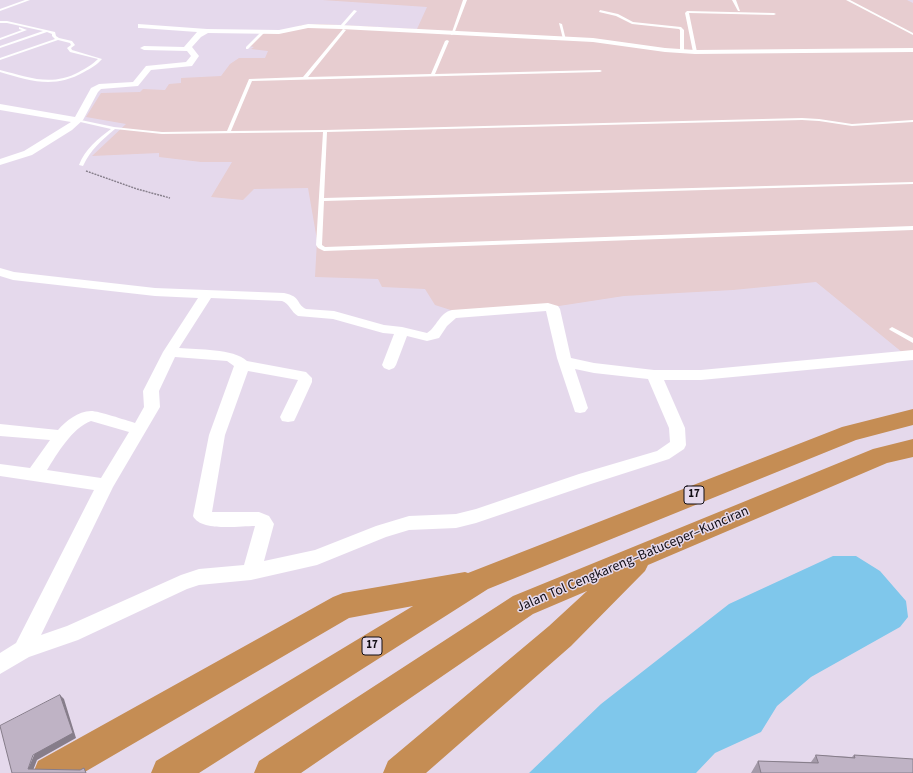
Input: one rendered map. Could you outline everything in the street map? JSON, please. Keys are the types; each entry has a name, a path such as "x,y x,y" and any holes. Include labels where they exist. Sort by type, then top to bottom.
{"highway":[{"name":"17","path":"168,773 478,581 850,432 913,417"},
{"name":"Jalan Tol Cengkareng–Batuceper–Kunciran","path":"271,773 522,606 882,455 913,448"},
{"path":"400,773 560,636 644,554"},
{"path":"50,773 343,606 478,581"}],"street":[{"path":"141,26 207,31 283,32 308,26 593,40 682,52 913,50"},
{"path":"189,49 188,47 198,35 207,31"},
{"path":"0,162 28,153 58,136 78,120 94,90 99,87 138,83 145,71 153,67 189,64 195,56 189,49 144,48"},
{"path":"0,108 78,120"},
{"path":"0,272 13,276 155,292 284,298 292,300 298,310 303,313 334,315 383,329 402,331 427,337 434,336 442,323 452,314 548,307 553,309 566,362 580,408"},
{"path":"23,650 105,485 137,429 152,407 150,391 170,352 206,294"},
{"path":"389,365 402,331"},
{"path":"170,352 230,357 237,360 242,365 301,375 305,378 305,382 288,417"},
{"path":"566,362 594,368 654,375 701,375 913,355"},
{"path":"242,365 218,435 202,516 208,519 259,519 263,521 265,524 251,572"},
{"path":"0,664 23,650 71,634 181,583 199,577 251,572 318,557 382,531 409,523 456,521 476,516 578,481 663,455 678,445 677,428 654,375"},
{"path":"35,474 63,436 80,419 84,417 91,416 137,429"},
{"path":"3,434 63,436"},
{"path":"0,470 105,485"}],"lane":[{"path":"0,10 28,0"},
{"path":"452,34 465,0"},
{"path":"734,0 740,10"},
{"path":"848,0 913,34"},
{"path":"305,78 355,11"},
{"path":"600,11 617,15 632,23 680,28 682,30 682,52"},
{"path":"695,52 688,12 774,14"},
{"path":"0,22 7,22 46,31 54,34 54,36 58,39 71,42 72,45 69,48 71,51 100,59 79,74 58,82 43,83 0,71"},
{"path":"560,24 565,39"},
{"path":"0,38 25,30 14,26"},
{"path":"0,47 46,31"},
{"path":"247,48 263,32"},
{"path":"17,33 31,37"},
{"path":"0,59 58,39"},
{"path":"434,74 447,41"},
{"path":"228,133 250,80 434,74 600,71"},
{"path":"78,120 114,128 162,133 325,131 802,119 852,125 913,121"},
{"path":"81,165 82,161 92,148 114,128"},
{"path":"325,131 319,245 324,249 913,228"},
{"path":"321,200 913,183"},
{"path":"892,329 913,341"}],"path":[{"path":"81,165 83,170 170,198"}],"shaded area":[{"path":"322,0 907,0 913,3 913,352 903,353 816,282 733,290 624,296 533,310 460,313 435,305 425,289 382,287 378,279 315,277 317,240 308,188 254,189 243,200 211,197 232,162 201,162 159,157 159,153 92,156 126,124 86,117 101,93 140,92 143,89 165,90 169,84 181,83 181,78 221,76 230,64 239,58 265,58 268,51 251,49 254,47 248,46 263,31 282,32 302,25 320,24 417,29 427,7"}],"water":[{"path":"833,556 856,556 880,571 906,601 908,617 900,627 811,677 777,706 761,732 715,753 696,773 529,773 601,704 729,604"}],"building":[{"path":"60,695 73,733 33,755 28,769 80,770 84,768 86,773 12,773 0,726"},
{"path":"816,755 855,758 854,755 913,759 913,773 761,773 758,761 818,763"}]}
